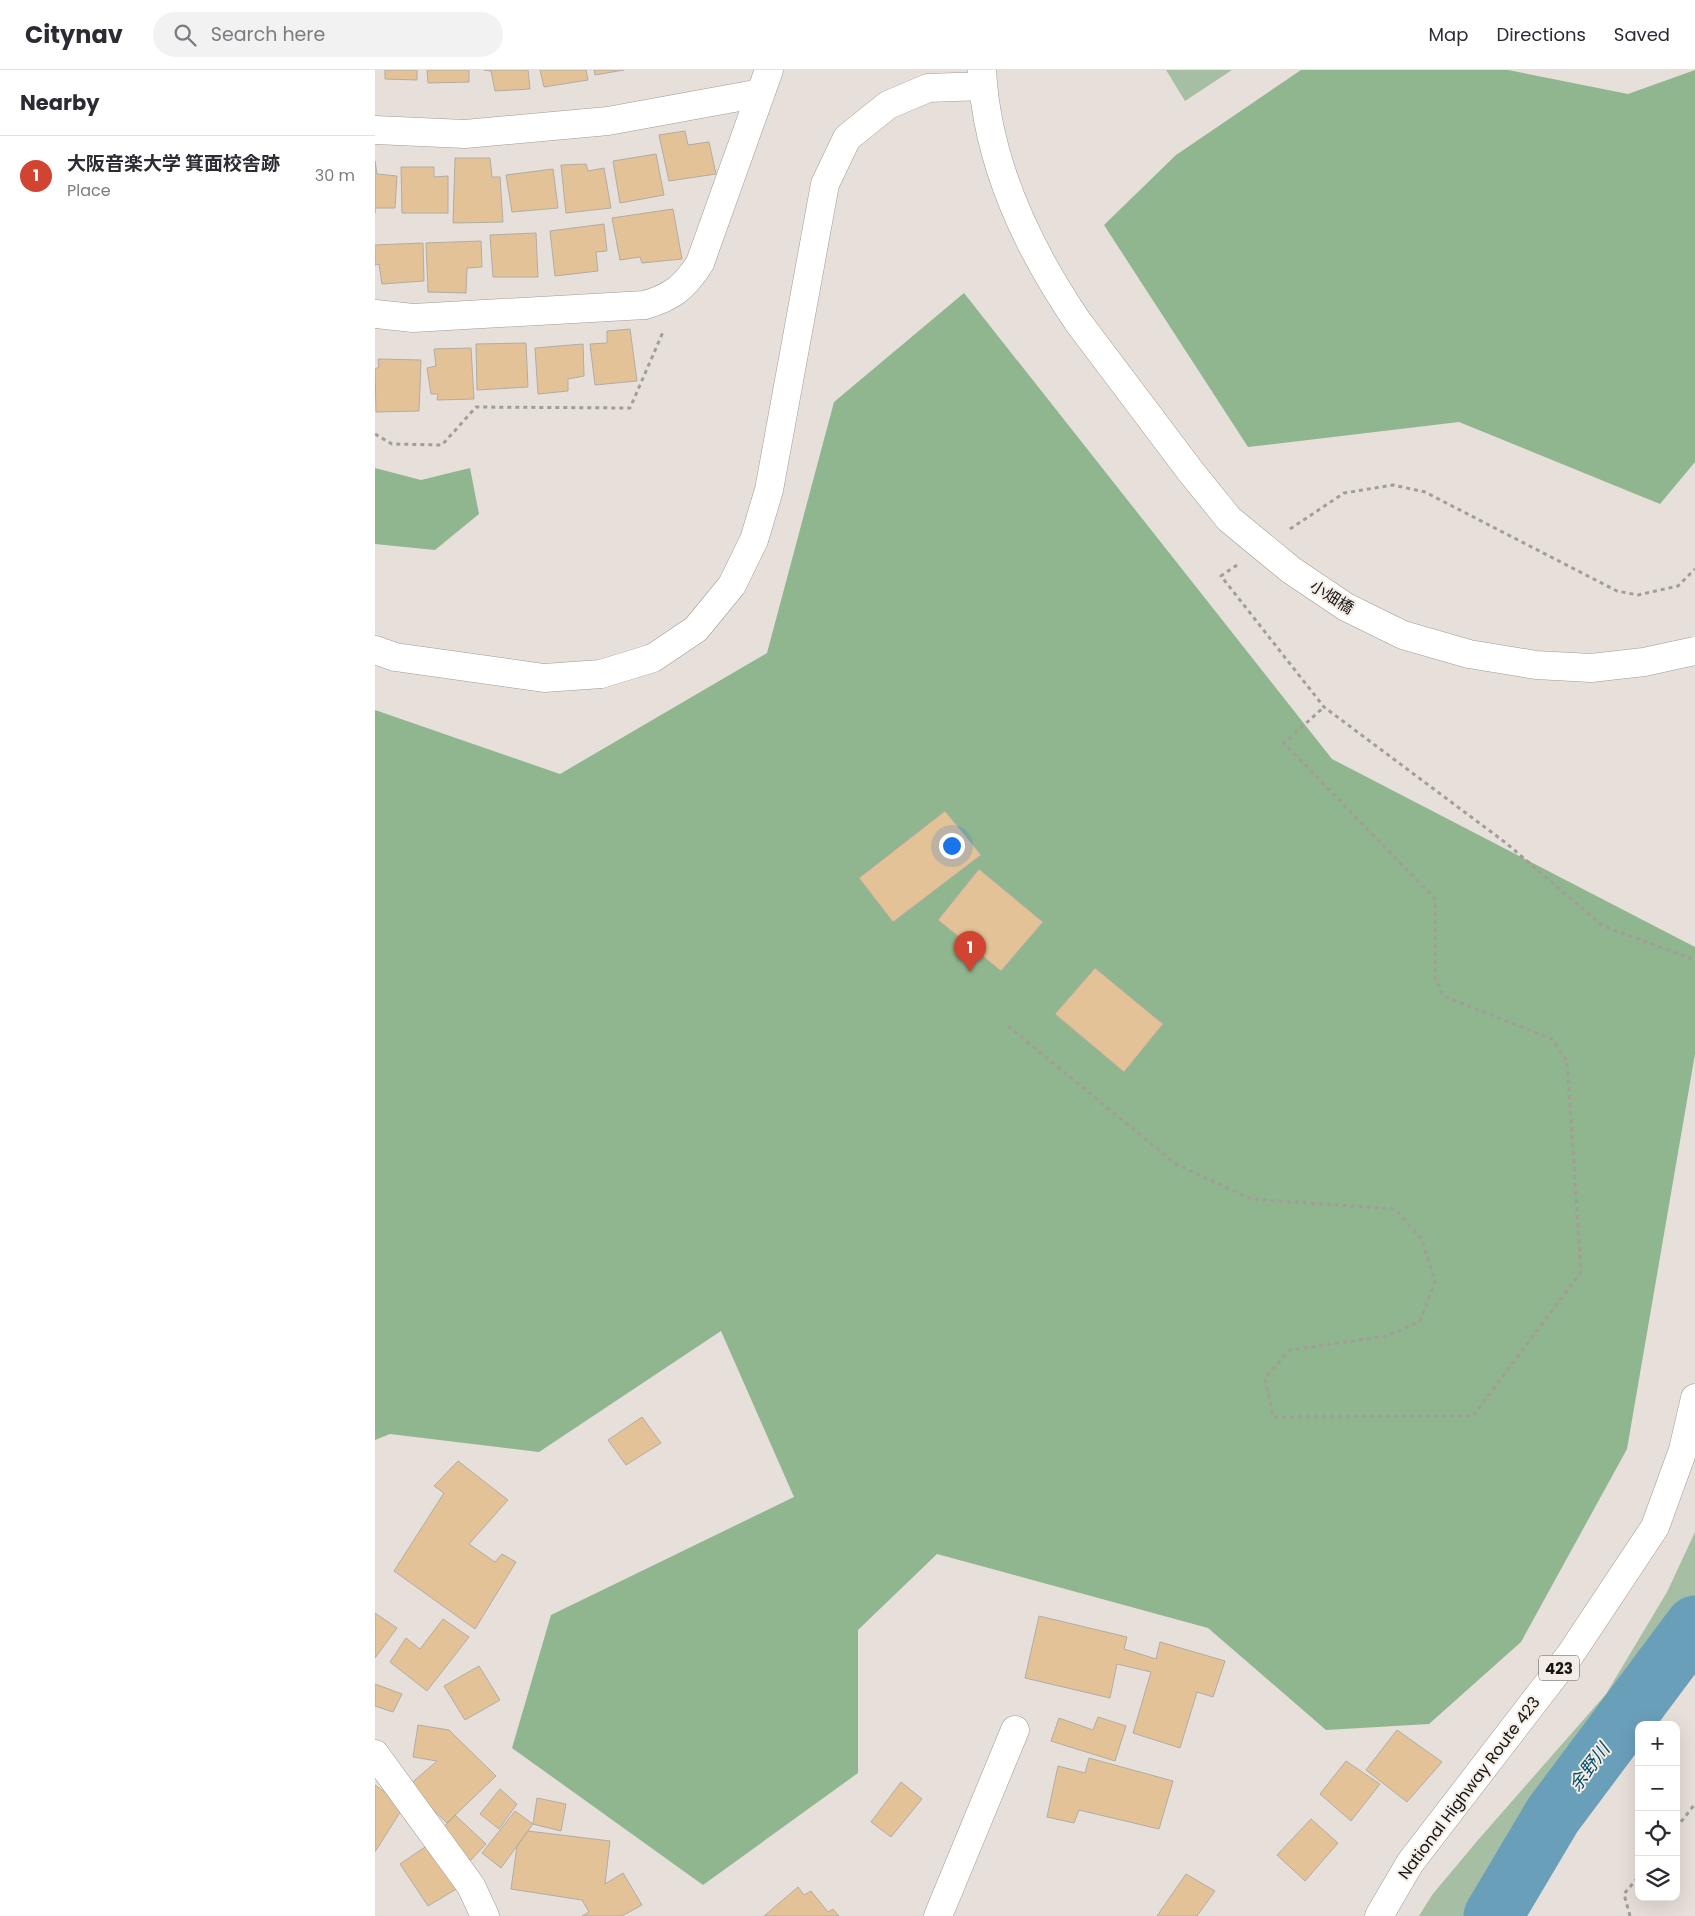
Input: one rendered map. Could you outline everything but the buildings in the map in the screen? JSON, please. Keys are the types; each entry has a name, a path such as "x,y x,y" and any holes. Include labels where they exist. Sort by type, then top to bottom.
{"main road":[{"name":"小畑橋","path":"982,78 995,149 1020,222 1050,280 1078,322 1191,472 1229,519 1291,570 1346,607 1403,634 1469,654 1536,664 1591,668 1644,662 1695,651"},
{"path":"375,650 395,657 544,678 601,674 653,658 696,629 732,585 754,540 769,490 825,184 847,138 888,105 928,88 982,78"},
{"path":"375,130 465,134 599,122 765,82"},
{"path":"375,314 413,318 645,306 665,299 688,282 699,263 765,82"},
{"name":"National Highway Route 423","path":"1379,1916 1410,1863 1569,1655 1655,1527 1683,1450 1695,1398"},
{"path":"938,1916 1015,1730"},
{"path":"375,1754 471,1886 485,1916"}],"path":[{"path":"375,434 393,444 442,445 476,407 630,408 666,326 665,299"},
{"path":"1008,1026 1176,1164 1251,1199 1395,1208 1422,1240 1435,1282 1420,1321 1387,1336 1290,1350 1265,1378 1273,1417 1473,1416 1581,1272 1567,1061 1553,1039 1443,996 1435,977 1435,899 1284,742 1324,706"},
{"path":"1680,1823 1695,1804"},
{"path":"1630,1916 1624,1894 1635,1881"}],"green space":[{"path":"1166,70 1232,70 1185,101"},
{"path":"1301,70 1508,70 1628,94 1695,70 1695,462 1660,504 1459,422 1248,447 1104,225 1176,155"},
{"path":"964,293 1332,759 1695,947 1695,1054 1627,1449 1521,1642 1429,1724 1326,1730 1208,1628 937,1554 858,1630 858,1773 703,1885 512,1748 551,1615 794,1497 721,1331 539,1452 390,1434 375,1440 375,710 560,774 767,653 834,402"},
{"path":"375,468 421,480 470,468 479,514 435,550 375,544"},
{"path":"1695,1532 1695,1652 1683,1687 1653,1721 1635,1721 1635,1743 1607,1777 1561,1818 1470,1916 1419,1916 1432,1895 1478,1840 1606,1694 1667,1592"}],"waterway":[{"name":"余野川","path":"1493,1916 1553,1815 1695,1625"}],"place":[{"name":"大阪音楽大学 箕面校舎跡","path":"970,972"}]}
